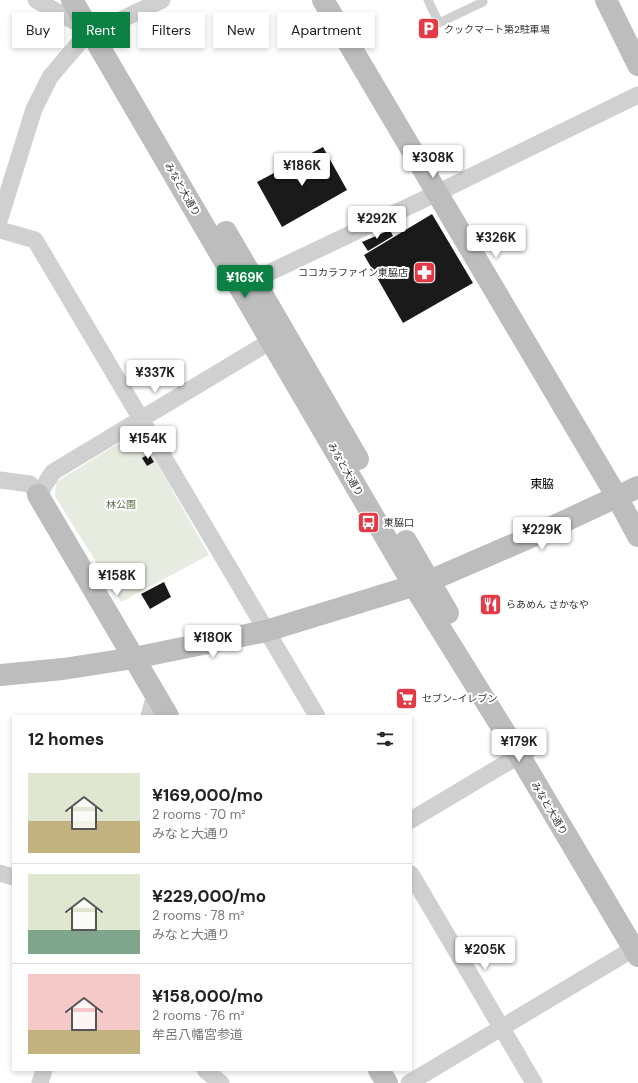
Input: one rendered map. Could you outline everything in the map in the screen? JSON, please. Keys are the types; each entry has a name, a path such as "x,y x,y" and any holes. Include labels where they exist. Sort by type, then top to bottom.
{"street":[{"path":"36,0 72,16"},
{"name":"みなと大通り","path":"72,0 83,12"},
{"name":"みなと大通り","path":"90,0 93,12"},
{"path":"130,14 162,0"},
{"path":"323,0 617,497 638,536"},
{"path":"606,0 638,65"},
{"path":"0,218 34,109 50,77 78,48"},
{"name":"みなと大通り","path":"110,48 422,583 525,752 638,928"},
{"path":"247,283 437,193 638,95"},
{"path":"0,230 36,240 316,715"},
{"path":"34,490 53,472 278,336"},
{"path":"0,480 34,490 167,715"},
{"path":"0,675 63,669 134,658 266,631 422,583 524,540 638,487"},
{"path":"149,715 155,694"},
{"path":"412,819 525,752"},
{"name":"みなと大通り","path":"525,752 637,950"},
{"path":"0,873 12,877"},
{"path":"412,876 534,1083"},
{"path":"409,1083 637,950"},
{"path":"40,1083 44,1071"},
{"path":"206,1071 221,1083"},
{"path":"380,1071 387,1083"}],"lane":[{"path":"428,0 439,23 482,2 482,0"}],"green space":[{"name":"林公園","path":"139,431 209,555 121,602 55,496 56,482"}],"building":[{"path":"323,147 347,190 282,227 257,182"},
{"path":"432,214 473,283 403,323 364,255"},
{"path":"390,230 393,236 368,251 362,242"},
{"path":"149,454 154,462 147,466 142,458"},
{"path":"164,582 171,597 150,609 141,594"}],"place":[{"name":"クックマート第2駐車場","path":"428,29"},
{"name":"ココカラファイン東脇店","path":"424,272"},
{"name":"東脇口","path":"368,522"},
{"name":"らあめん さかなや","path":"490,604"},
{"name":"セブン-イレブン","path":"406,698"}],"district":[{"name":"東脇","path":"542,484"}]}
